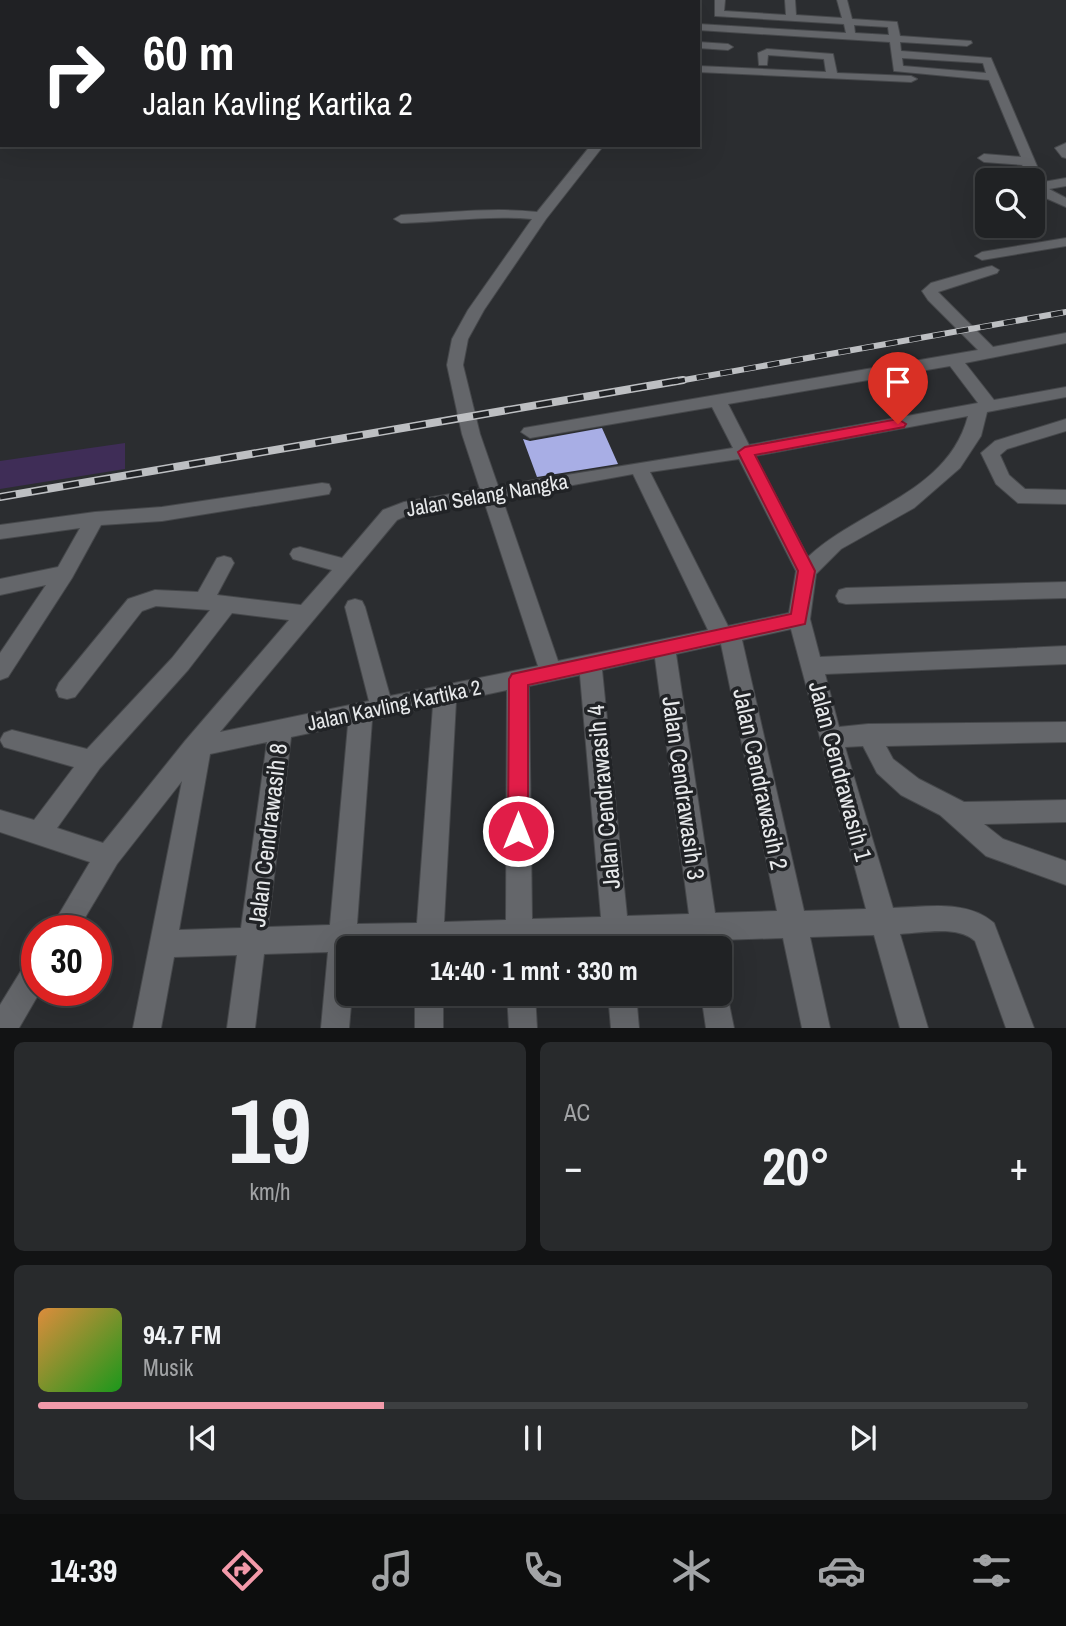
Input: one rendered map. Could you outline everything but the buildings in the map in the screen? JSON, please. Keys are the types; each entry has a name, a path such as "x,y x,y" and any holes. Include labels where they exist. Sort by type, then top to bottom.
{"street":[{"path":"720,0 719,14 755,10 791,18 893,24 897,68 900,70 993,78 1030,168"},
{"path":"790,0 791,18"},
{"path":"842,0 853,36"},
{"path":"750,30 755,10"},
{"path":"700,31 750,30 967,43"},
{"path":"700,45 728,47"},
{"path":"763,63 765,52 829,56 832,76"},
{"path":"700,69 919,79"},
{"path":"551,672 490,496 471,434 455,365 460,339 476,310 541,216 596,147"},
{"path":"1066,147 1061,148 1066,154"},
{"path":"984,158 1029,162"},
{"path":"1045,186 1066,182"},
{"path":"1045,193 1066,203"},
{"path":"401,219 496,212 541,216"},
{"path":"982,256 1066,242"},
{"path":"990,353 930,291 936,286 992,270"},
{"path":"530,432 954,360 1066,338"},
{"path":"806,571 834,544 907,503 954,464 972,436 985,407 954,360"},
{"name":"Jalan Selang Nangka","path":"72,915 108,856 390,514 404,509 490,496 639,467 745,452 1066,392"},
{"path":"716,400 806,571 799,619"},
{"path":"1066,425 1001,445 990,453 993,468 1025,498 1066,487"},
{"name":"Jalan Cendrawasih 2","path":"639,467 726,635 816,1027"},
{"path":"0,532 95,519 162,514 321,489"},
{"path":"1044,495 1066,497"},
{"path":"0,671 65,573 95,519"},
{"path":"300,554 346,566"},
{"path":"39,834 92,761 180,664 214,604 224,563"},
{"path":"0,587 65,573"},
{"path":"846,596 1066,590"},
{"path":"67,690 135,605 155,598 307,614"},
{"path":"343,936 371,710 355,607"},
{"name":"Jalan Kavling Kartika 2","path":"197,747 799,619"},
{"name":"Jalan Cendrawasih 1","path":"799,619 830,737 914,1027"},
{"name":"Jalan Cendrawasih 3","path":"664,648 705,936"},
{"path":"812,666 1066,654"},
{"name":"Jalan Cendrawasih 4","path":"590,664 617,936"},
{"path":"518,679 518,936"},
{"path":"428,936 445,694"},
{"name":"Jalan Cendrawasih 8","path":"241,1027 280,729"},
{"path":"830,737 868,734 1066,732"},
{"path":"868,734 885,766 910,787 944,806 964,813 1066,811"},
{"path":"12,740 92,761"},
{"path":"147,1027 197,747"},
{"path":"944,806 995,848 1066,873"},
{"path":"0,821 108,856"},
{"path":"719,936 793,925 954,919 976,924 985,932 992,947 1020,1027"},
{"path":"162,944 336,939"},
{"path":"2,1027 21,997"},
{"path":"335,1027 337,1006"},
{"path":"429,1006 429,1027"},
{"path":"522,1006 523,1027"},
{"path":"623,1006 625,1027"},
{"path":"717,1006 720,1027"}],"shaded area":[{"path":"125,443 125,469 0,489 0,461"}],"railway":[{"path":"673,382 1066,312"},
{"path":"0,497 683,380"}],"route":[{"path":"518,831 518,679 799,619 806,571 745,452 898,424"}]}
